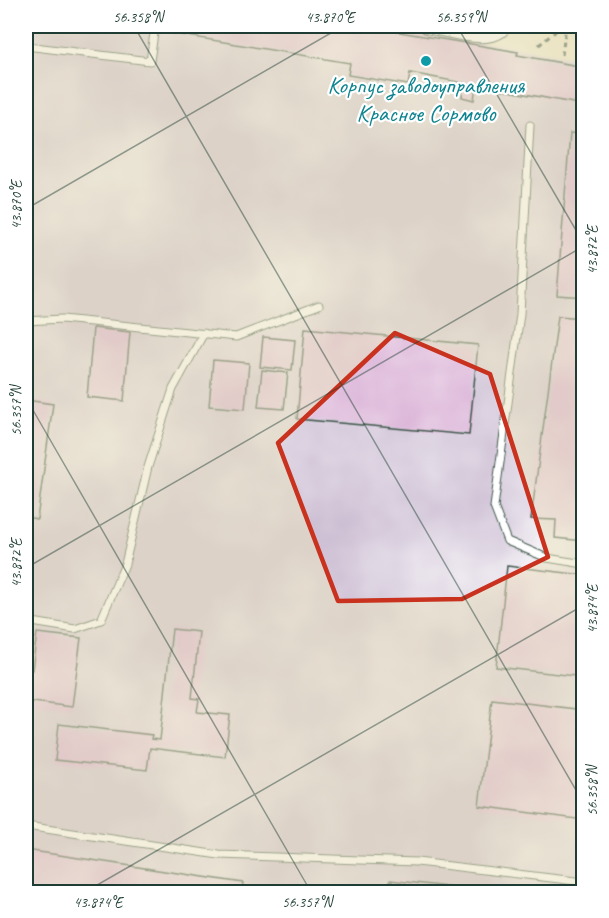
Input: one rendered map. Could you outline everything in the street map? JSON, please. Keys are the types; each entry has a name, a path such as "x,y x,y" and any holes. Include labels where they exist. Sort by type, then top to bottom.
{"street":[{"path":"427,26 483,36 493,35 504,26"}],"lane":[{"path":"26,46 150,61 155,26"},
{"path":"530,125 520,314 495,507 507,541 547,558 584,564"},
{"path":"26,321 62,319 236,337 319,305"},
{"path":"26,621 75,629 101,620 125,564 148,467 173,389 204,333"},
{"path":"26,826 219,855 417,862 584,882"}],"path":[{"path":"539,45 564,26"},
{"path":"562,55 564,26"}],"highlighted area":[{"path":"395,333 490,374 548,557 462,599 338,601 278,443"}],"shaded area":[{"path":"26,26 384,26 583,59 583,892 26,892"}],"green space":[{"path":"577,26 583,26 583,45 574,55"}],"building":[{"path":"164,26 364,26 518,52 517,55 584,67 584,105 476,85 474,100 462,97 464,83 410,73 408,85 348,75 350,63 163,32"},
{"path":"570,133 584,134 584,297 557,295"},
{"path":"26,225 29,225 27,242 26,241"},
{"path":"558,316 584,318 584,541 555,538 556,520 531,519"},
{"path":"93,328 130,332 124,401 87,397"},
{"path":"305,328 478,345 469,435 297,419"},
{"path":"263,337 295,340 292,370 260,367"},
{"path":"213,360 249,363 245,409 209,406"},
{"path":"262,370 288,373 284,409 258,407"},
{"path":"26,400 53,404 37,519 26,517"},
{"path":"507,566 584,575 584,677 496,667"},
{"path":"172,629 199,632 192,698 199,699 197,712 230,715 225,757 150,748 147,770 55,760 59,724 152,735 151,739 160,740"},
{"path":"37,633 81,638 72,707 26,701 26,669 32,670"},
{"path":"492,699 584,710 584,820 479,806"},
{"path":"26,850 243,883 242,892 26,892"},
{"path":"390,880 481,891 481,892 389,892"}],"place":[{"name":"Корпус заводоуправления Красное Сормово","path":"426,61"}]}
